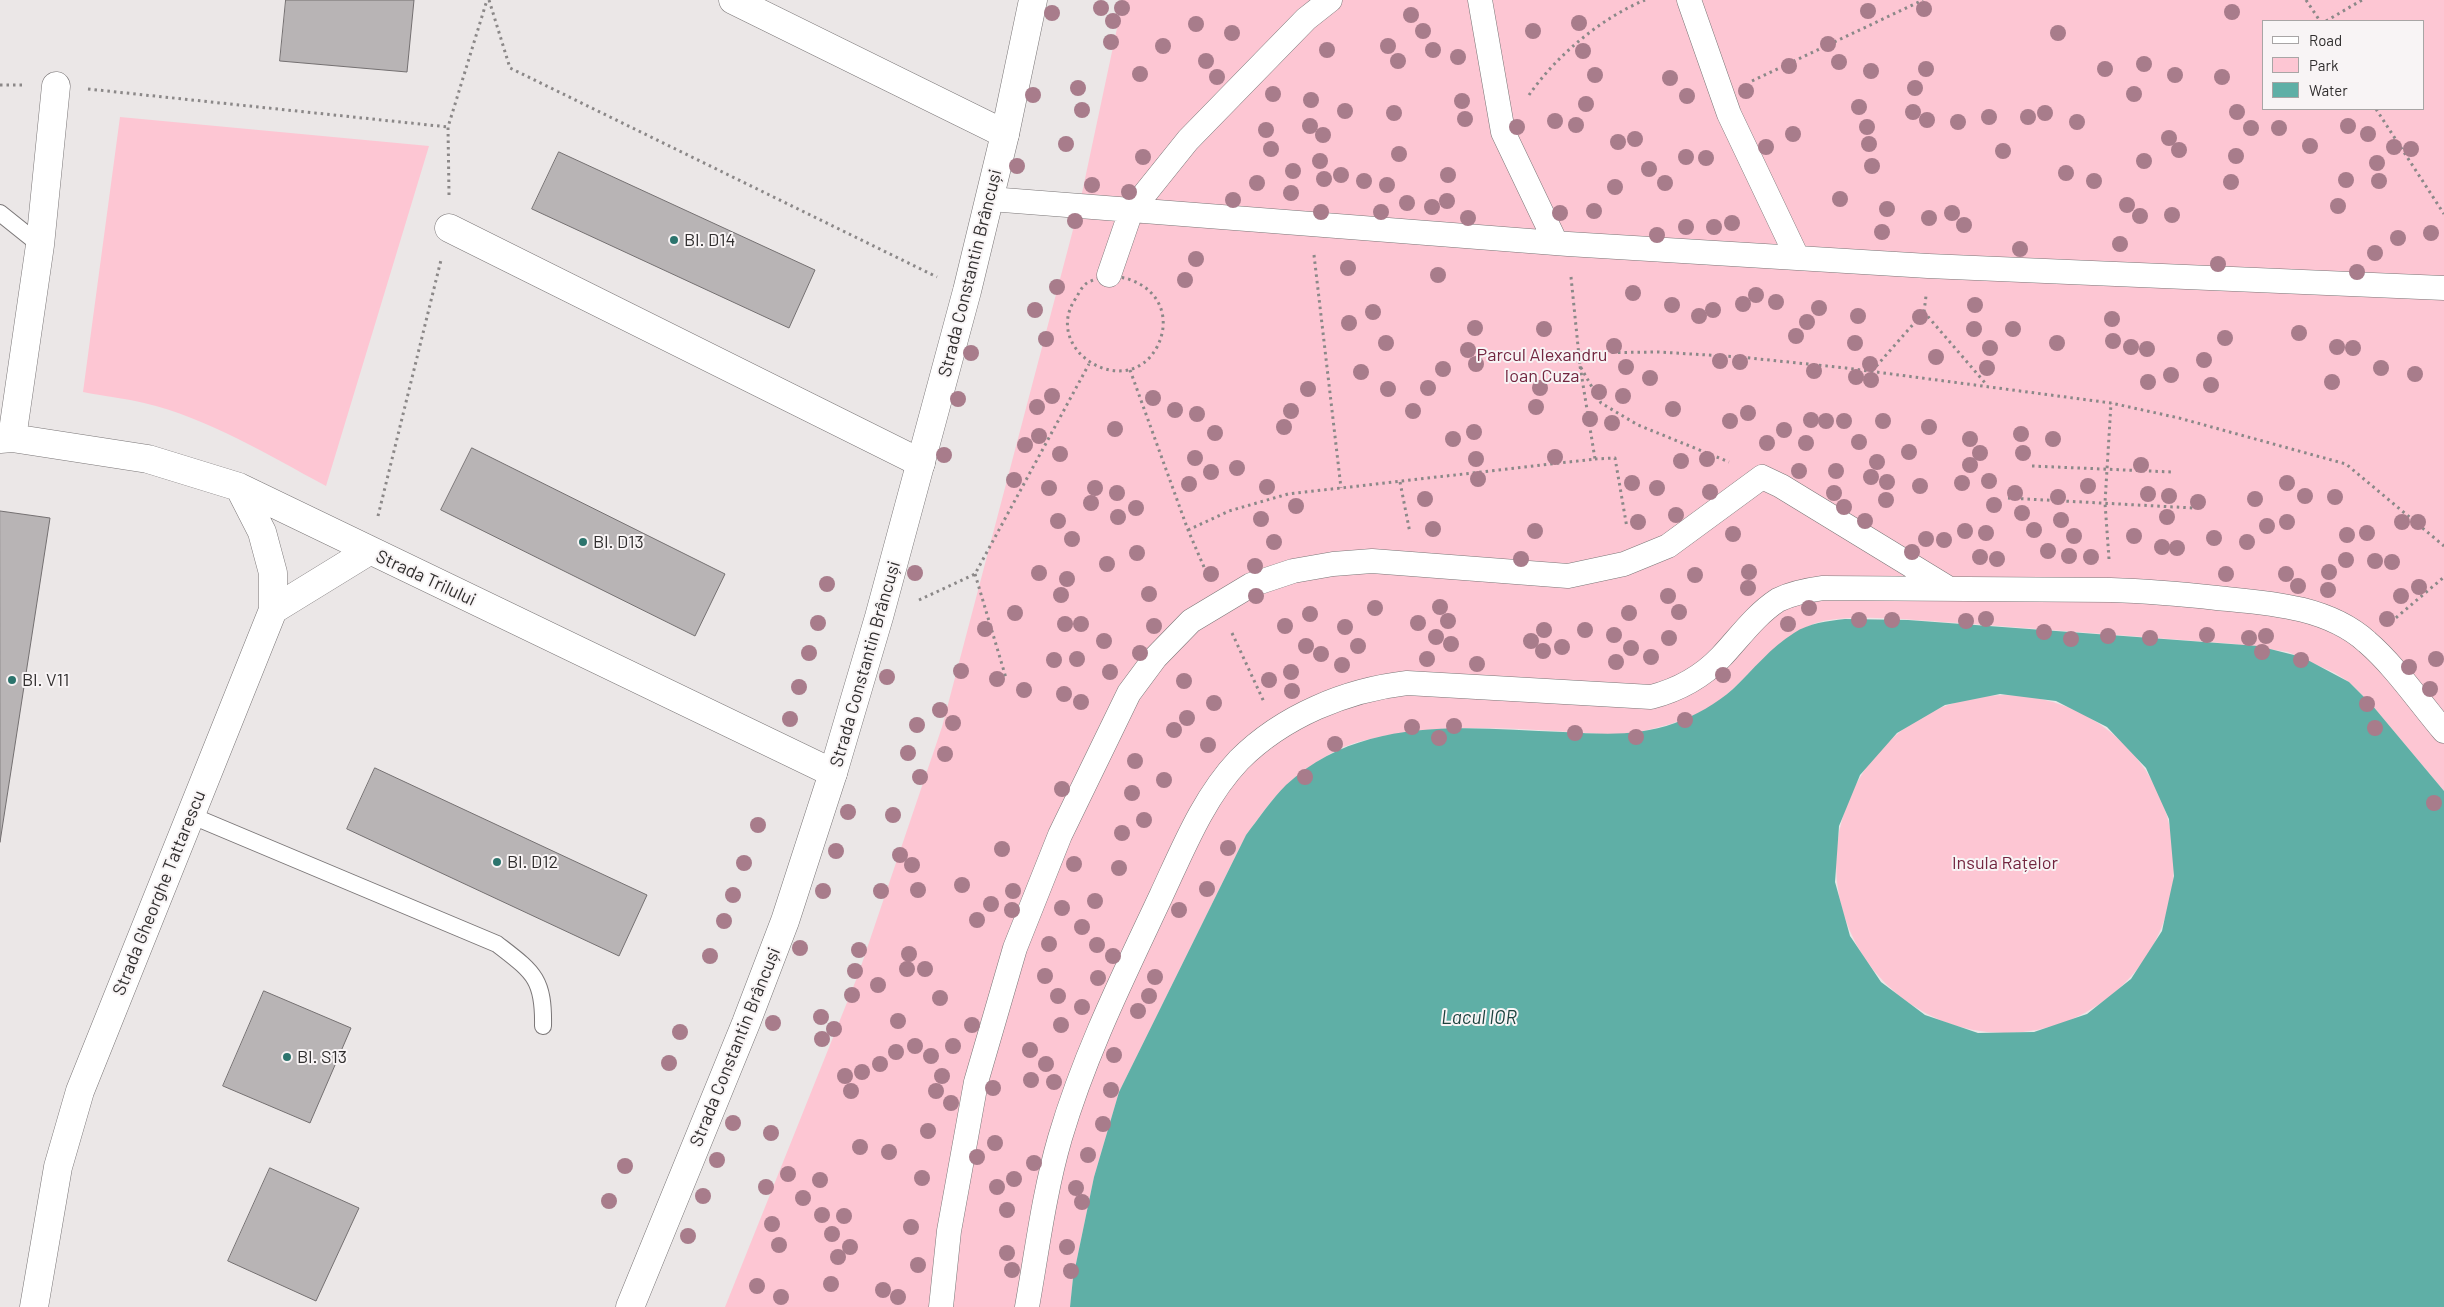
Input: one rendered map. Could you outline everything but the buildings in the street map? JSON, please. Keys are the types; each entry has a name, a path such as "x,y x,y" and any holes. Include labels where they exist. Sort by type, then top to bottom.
{"street":[{"path":"734,0 1004,134"},
{"name":"Strada Constantin Brâncuși","path":"630,1307 781,930 833,773 879,617 990,198 1032,0"},
{"path":"1109,276 1131,211 1188,140 1306,20 1330,0"},
{"path":"1480,0 1503,132 1562,243"},
{"path":"1689,0 1730,114 1797,257"},
{"path":"6,438 40,245 56,86"},
{"path":"990,198 1131,211 1562,243 1928,266 2444,288"},
{"path":"449,228 921,463"},
{"name":"Strada Trilului","path":"6,438 148,459 239,487 833,773"},
{"path":"941,1307 949,1231 976,1082 1015,948 1060,835 1128,693 1155,658 1191,621 1252,585 1293,572 1333,564 1372,562 1568,576 1633,560 1668,546 1762,477 1781,486 1949,588"},
{"name":"Strada Gheorghe Tattarescu","path":"34,1307 58,1166 80,1091 273,610 273,573 262,532 239,487"},
{"path":"273,610 369,551"},
{"path":"1027,1307 1050,1172 1072,1100 1104,1016 1206,804 1239,760 1276,730 1292,719 1338,699 1383,686 1407,683 1651,697 1677,689 1697,678 1720,658 1739,636 1768,608 1794,594 1840,587 2111,590 2158,592 2274,603 2326,618 2351,630 2368,642 2444,732"}],"lane":[{"path":"0,213 40,245"},
{"path":"190,815 497,944 530,970 544,1000 543,1026"}],"path":[{"path":"369,551 449,228 448,127 488,0"},
{"path":"488,0 510,68 966,291"},
{"path":"1503,132 1543,75 1578,41 1645,0"},
{"path":"1723,95 1923,0"},
{"path":"2306,0 2319,20"},
{"path":"2328,20 2362,0"},
{"path":"0,85 56,86 448,127"},
{"path":"2377,110 2444,214"},
{"path":"1311,224 1341,488"},
{"path":"1562,243 1595,458"},
{"path":"1109,276 1131,280 1151,291 1163,311 1163,335 1151,358 1130,370 1114,371 1089,364 1074,348 1067,327 1072,304 1086,283 1109,276"},
{"path":"1871,371 1924,312 1987,385"},
{"path":"1579,354 1659,352 1740,357 1987,385 2111,403 2179,418 2346,464 2444,546"},
{"path":"879,617 975,574 1089,364"},
{"path":"1580,366 1601,403 1638,425 1715,455 1762,477"},
{"path":"1130,370 1188,530 1276,730"},
{"path":"2111,403 2105,503 2111,590"},
{"path":"1188,530 1229,510 1288,494 1595,458 1615,458 1633,560"},
{"path":"2032,466 2172,472"},
{"path":"1400,482 1417,565"},
{"path":"2008,498 2193,508"},
{"path":"975,574 1006,678"},
{"path":"2368,642 2444,577"}],"green space":[{"name":"Parcul Alexandru Ioan Cuza","path":"1123,0 2444,0 2444,791 2372,705 2349,682 2335,673 2288,652 2235,644 1886,618 1830,620 1816,623 1801,630 1774,649 1713,705 1692,716 1647,730 1624,735 1524,729 1457,728 1423,730 1358,742 1330,754 1294,779 1281,790 1246,835 1119,1092 1094,1177 1073,1278 1070,1307 725,1307 858,975 942,727 1079,207"},
{"path":"120,117 429,146 326,486 237,438 191,418 144,403 83,392"},
{"name":"Insula Rațelor","path":"2005,695 2038,698 2054,702 2085,715 2112,733 2136,757 2154,784 2167,815 2171,831 2174,864 2171,897 2167,913 2154,944 2136,971 2112,995 2085,1013 2054,1026 2038,1030 2005,1033 1972,1030 1956,1026 1925,1013 1898,995 1874,971 1856,944 1843,913 1839,897 1836,864 1839,831 1843,815 1856,784 1874,757 1898,733 1925,715 1956,702 1972,698"}],"water":[{"name":"Lacul IOR","path":"1845,619 1908,620 2258,646 2302,657 2349,682 2372,705 2444,791 2444,1307 1070,1307 1073,1278 1094,1177 1119,1092 1246,835 1286,785 1316,762 1348,746 1382,736 1417,730 1453,728 1619,734 1647,731 1675,723 1720,700 1770,652 1794,633 1812,625","holes":["2000,694 2056,701 2107,727 2146,768 2169,819 2174,876 2162,931 2131,979 2087,1014 2034,1032 1978,1033 1925,1015 1881,982 1850,936 1835,882 1839,826 1860,775 1897,733 1945,705"]}],"place":[{"name":"Bl. D14","path":"674,240"},
{"name":"Bl. D13","path":"583,542"},
{"name":"Bl. V11","path":"12,680"},
{"name":"Bl. D12","path":"497,862"},
{"name":"Bl. S13","path":"287,1057"}]}
